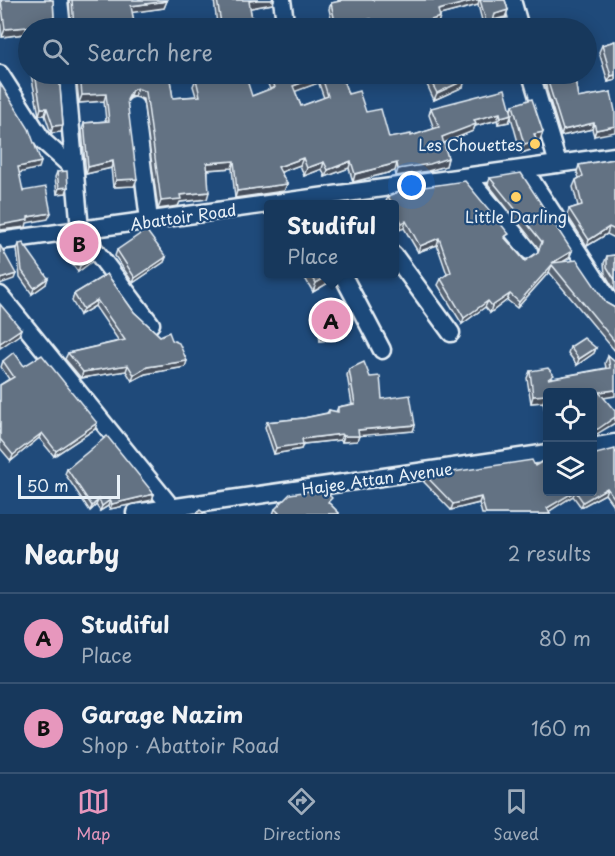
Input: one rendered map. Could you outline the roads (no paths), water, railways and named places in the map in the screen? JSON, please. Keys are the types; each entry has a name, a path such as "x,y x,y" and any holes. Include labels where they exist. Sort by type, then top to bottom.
{"street":[{"path":"59,0 61,18"},
{"path":"282,0 285,18"},
{"path":"512,0 517,18"},
{"path":"0,74 44,141 74,170"},
{"path":"67,84 80,230 151,324"},
{"path":"534,84 558,164"},
{"path":"135,106 149,220"},
{"name":"Abattoir Road","path":"336,200 468,177 615,156"},
{"path":"524,169 612,304"},
{"path":"468,177 529,251"},
{"name":"Abattoir Road","path":"0,241 264,207"},
{"path":"399,262 451,333"},
{"path":"345,278 382,350"},
{"path":"0,295 172,508"},
{"path":"597,446 615,443"},
{"name":"Hajee Attan Avenue","path":"135,513 543,454"}],"place":[{"name":"Les Chouettes","path":"535,144"},
{"name":"Little Darling","path":"516,197"},
{"name":"Garage Nazim","path":"79,243"},
{"name":"Studiful","path":"331,320"}]}
